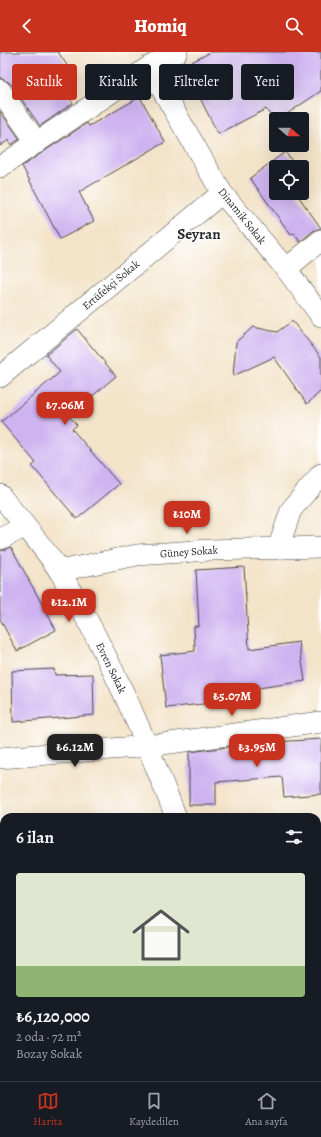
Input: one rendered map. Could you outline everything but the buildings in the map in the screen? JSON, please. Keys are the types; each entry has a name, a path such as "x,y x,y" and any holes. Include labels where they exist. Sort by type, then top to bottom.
{"street":[{"path":"151,66 177,52"},
{"name":"Dinamik Sokak","path":"151,70 222,193 286,268 321,316"},
{"path":"0,90 37,143"},
{"path":"0,167 100,100"},
{"name":"Ertüfekçi Sokak","path":"0,377 222,193"},
{"path":"286,268 321,240"},
{"path":"278,549 291,510 321,474"},
{"name":"Evren Sokak","path":"0,495 59,571 109,660 148,746 174,813"},
{"path":"0,539 24,527"},
{"name":"Güney Sokak","path":"59,571 138,555 210,550 278,549 321,546"},
{"path":"0,758 148,746 321,722"}],"district":[{"name":"Seyran","path":"199,234"}]}
